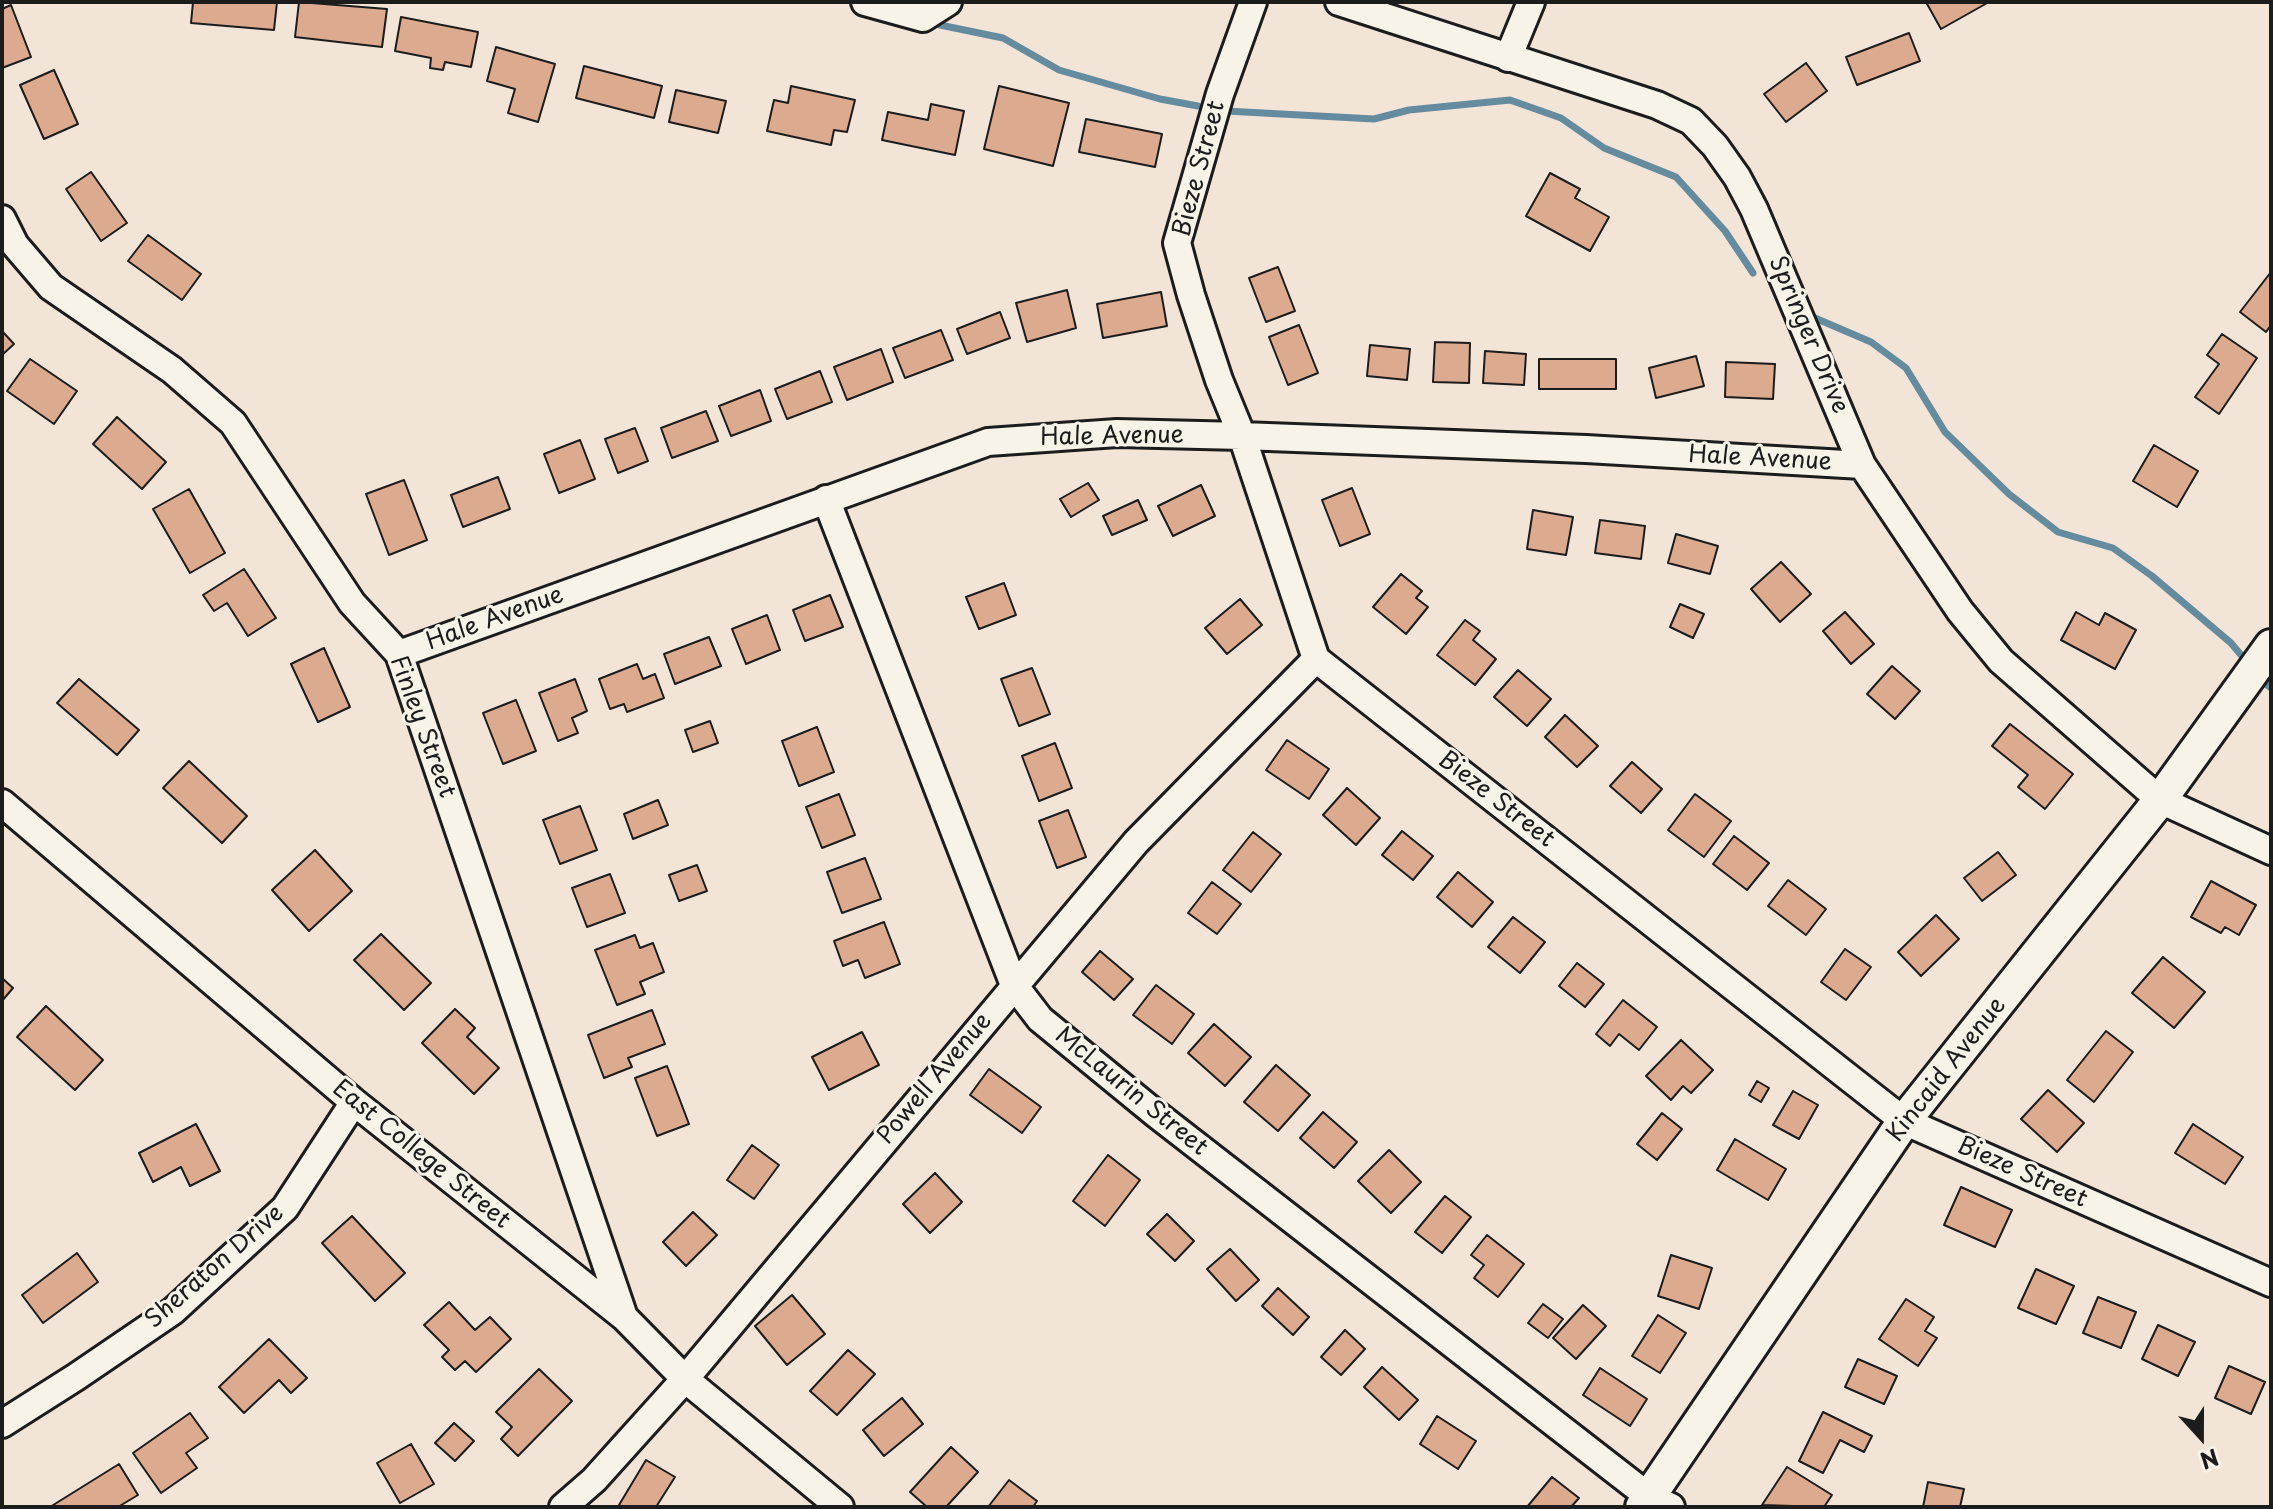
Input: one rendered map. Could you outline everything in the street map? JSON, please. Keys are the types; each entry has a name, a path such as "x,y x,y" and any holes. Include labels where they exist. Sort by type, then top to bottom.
{"street":[{"path":"865,2 923,18 948,2"},
{"name":"Bieze Street","path":"1253,2 1220,94 1177,243 1214,366 1242,436 1316,659 1904,1121 2271,1283"},
{"name":"Springer Drive","path":"1339,2 1657,105 1691,121 1715,146 1754,209 1862,465 1946,591 2001,661 2160,800 2271,851"},
{"path":"1508,58 1531,2"},
{"name":"Finley Street","path":"2,219 15,245 51,287 172,370 233,423 352,603 399,654 624,1317"},
{"name":"Hale Avenue","path":"399,654 988,442 1117,433 1242,436 1586,449 1862,465"},
{"name":"McLaurin Street","path":"826,499 1014,985 1040,1019 1156,1114 1654,1503"},
{"name":"Kincaid Avenue","path":"1654,1503 1904,1121 2160,800 2271,646"},
{"name":"Powell Avenue","path":"563,1507 594,1480 685,1379 1136,842 1316,659"},
{"name":"East College Street","path":"2,803 354,1102 624,1317 685,1379 840,1507"},
{"name":"Sheraton Drive","path":"2,1424 173,1311 274,1219 285,1208 354,1102"}],"building":[{"path":"193,2 277,2 274,30 191,23"},
{"path":"299,2 387,9 382,47 295,37"},
{"path":"1926,2 1989,2 1941,29"},
{"path":"11,5 31,57 2,68 2,9"},
{"path":"401,17 478,32 471,67 445,62 443,70 430,68 431,58 395,51"},
{"path":"1909,33 1920,61 1857,85 1846,57"},
{"path":"496,47 555,64 538,122 508,113 515,89 487,81"},
{"path":"1806,63 1827,91 1786,122 1764,94"},
{"path":"584,66 662,86 654,118 576,98"},
{"path":"54,70 78,124 44,139 20,85"},
{"path":"791,86 855,100 847,132 834,130 831,145 767,131 774,100 788,103"},
{"path":"999,86 1069,103 1053,166 984,149"},
{"path":"676,90 726,101 718,133 669,122"},
{"path":"931,104 964,111 955,155 882,140 888,112 928,120"},
{"path":"1086,119 1162,134 1155,167 1079,152"},
{"path":"91,172 127,223 101,241 66,189"},
{"path":"1550,173 1580,189 1575,198 1609,217 1590,251 1526,216"},
{"path":"148,235 201,274 182,300 128,261"},
{"path":"1278,267 1295,311 1266,322 1249,278"},
{"path":"2271,272 2271,325 2266,332 2240,312"},
{"path":"1067,290 1076,328 1027,342 1016,303"},
{"path":"1161,292 1167,326 1103,338 1097,304"},
{"path":"1000,312 1010,338 967,354 957,329"},
{"path":"1299,325 1318,373 1288,385 1269,337"},
{"path":"941,330 953,360 905,378 893,348"},
{"path":"2,331 14,344 2,355"},
{"path":"2222,334 2257,358 2219,414 2195,397 2219,364 2207,355"},
{"path":"1435,342 1470,343 1469,383 1433,382"},
{"path":"1370,345 1410,349 1407,380 1367,376"},
{"path":"881,349 893,382 847,400 834,367"},
{"path":"1485,351 1526,354 1524,385 1483,383"},
{"path":"1696,356 1704,386 1656,398 1649,368"},
{"path":"30,359 77,391 54,424 7,391"},
{"path":"1539,359 1616,359 1616,389 1539,389"},
{"path":"1726,362 1775,364 1773,399 1725,397"},
{"path":"820,371 832,402 787,419 775,389"},
{"path":"760,390 771,421 731,436 719,406"},
{"path":"706,411 718,441 672,458 661,428"},
{"path":"117,417 166,462 142,489 93,444"},
{"path":"635,428 648,461 618,473 605,439"},
{"path":"580,440 595,479 559,493 544,454"},
{"path":"2154,445 2198,471 2177,507 2133,481"},
{"path":"498,477 510,509 463,527 451,495"},
{"path":"404,480 427,540 389,555 366,494"},
{"path":"1088,483 1099,500 1071,517 1060,499"},
{"path":"1201,485 1215,516 1173,536 1158,506"},
{"path":"1352,488 1370,534 1340,546 1322,500"},
{"path":"189,489 225,553 190,573 153,509"},
{"path":"1138,500 1147,520 1112,535 1103,516"},
{"path":"1533,510 1573,517 1566,555 1527,549"},
{"path":"1600,520 1645,526 1641,559 1595,553"},
{"path":"1676,534 1718,546 1710,574 1668,563"},
{"path":"1781,562 1811,594 1780,622 1751,589"},
{"path":"244,569 276,618 248,636 227,603 214,611 203,595"},
{"path":"1401,574 1422,591 1416,598 1428,607 1406,634 1373,607"},
{"path":"1004,583 1016,615 979,629 966,597"},
{"path":"830,595 843,627 805,641 793,610"},
{"path":"1240,599 1262,625 1227,654 1205,628"},
{"path":"1680,604 1704,614 1693,638 1670,627"},
{"path":"1845,612 1874,644 1851,664 1823,631"},
{"path":"2076,612 2099,625 2105,613 2136,630 2115,669 2061,640"},
{"path":"767,615 780,650 746,664 732,629"},
{"path":"1465,620 1480,631 1473,640 1496,659 1475,685 1437,655"},
{"path":"709,637 721,666 675,684 664,654"},
{"path":"324,648 350,707 318,722 291,664"},
{"path":"637,664 643,679 655,674 664,698 627,712 624,704 610,709 599,679"},
{"path":"1892,666 1920,691 1895,719 1867,694"},
{"path":"1032,668 1050,714 1019,726 1001,679"},
{"path":"1518,670 1551,699 1527,726 1494,697"},
{"path":"79,679 139,730 117,755 57,703"},
{"path":"575,679 587,711 572,718 578,733 558,741 539,693"},
{"path":"516,700 536,751 503,764 483,713"},
{"path":"1565,715 1598,746 1577,767 1545,737"},
{"path":"710,721 718,743 693,752 685,730"},
{"path":"2010,724 2073,774 2045,809 2018,787 2028,775 1992,746"},
{"path":"817,727 834,772 799,786 782,741"},
{"path":"1287,740 1329,769 1309,799 1266,770"},
{"path":"1055,743 1072,788 1039,801 1022,756"},
{"path":"189,761 247,816 222,843 163,788"},
{"path":"1632,762 1662,789 1641,813 1610,786"},
{"path":"1347,788 1380,818 1356,845 1323,815"},
{"path":"839,794 855,835 822,848 806,807"},
{"path":"1695,794 1731,821 1704,857 1668,830"},
{"path":"658,800 668,825 633,839 624,814"},
{"path":"580,806 597,850 560,864 543,820"},
{"path":"1068,810 1086,857 1057,868 1039,821"},
{"path":"1402,831 1433,856 1413,880 1382,855"},
{"path":"1253,832 1281,854 1251,892 1223,870"},
{"path":"1734,836 1769,863 1747,890 1713,864"},
{"path":"315,850 352,891 309,931 272,890"},
{"path":"1998,852 2016,875 1982,901 1964,878"},
{"path":"865,858 881,899 842,913 827,872"},
{"path":"697,865 707,891 679,901 669,875"},
{"path":"1458,872 1493,902 1472,927 1437,897"},
{"path":"610,874 625,913 587,927 572,888"},
{"path":"1788,880 1826,909 1806,935 1768,906"},
{"path":"2211,881 2256,905 2239,935 2225,927 2221,933 2191,917"},
{"path":"1212,882 1241,904 1217,934 1188,913"},
{"path":"1936,915 1959,939 1921,976 1898,952"},
{"path":"1513,917 1545,942 1520,973 1488,947"},
{"path":"884,922 900,964 865,978 858,960 843,966 834,941"},
{"path":"381,934 431,983 404,1010 354,960"},
{"path":"635,935 640,948 653,943 664,972 640,982 645,994 617,1005 595,950"},
{"path":"1845,949 1871,967 1846,1000 1821,982"},
{"path":"1100,951 1133,979 1114,1000 1082,972"},
{"path":"2163,957 2205,992 2174,1028 2132,993"},
{"path":"1577,963 1604,984 1585,1007 1559,986"},
{"path":"2,978 13,988 2,1001"},
{"path":"1156,985 1194,1014 1172,1044 1133,1015"},
{"path":"1623,1000 1657,1027 1639,1050 1619,1034 1610,1046 1596,1034"},
{"path":"46,1006 103,1060 75,1090 17,1037"},
{"path":"455,1009 475,1028 467,1037 499,1068 474,1094 422,1043"},
{"path":"652,1010 665,1044 628,1058 632,1067 604,1078 588,1035"},
{"path":"1214,1024 1251,1057 1225,1086 1188,1053"},
{"path":"2106,1031 2133,1052 2094,1102 2067,1080"},
{"path":"862,1032 879,1065 829,1090 812,1057"},
{"path":"1681,1040 1713,1070 1691,1093 1683,1086 1671,1100 1646,1076"},
{"path":"1276,1065 1310,1095 1278,1131 1244,1102"},
{"path":"667,1066 689,1124 657,1136 635,1078"},
{"path":"989,1069 1041,1107 1022,1133 970,1095"},
{"path":"1757,1081 1769,1088 1761,1102 1749,1095"},
{"path":"2048,1090 2084,1123 2057,1152 2021,1119"},
{"path":"1793,1091 1818,1105 1799,1139 1773,1125"},
{"path":"1323,1112 1357,1142 1334,1168 1300,1138"},
{"path":"1662,1113 1682,1129 1657,1160 1637,1144"},
{"path":"196,1124 220,1171 190,1186 181,1167 153,1182 139,1153"},
{"path":"2193,1124 2243,1157 2225,1184 2175,1153"},
{"path":"1735,1139 1786,1169 1768,1200 1717,1170"},
{"path":"752,1145 779,1165 754,1199 727,1180"},
{"path":"1389,1150 1421,1182 1391,1213 1358,1181"},
{"path":"1108,1155 1140,1180 1105,1226 1073,1201"},
{"path":"935,1173 962,1202 930,1233 903,1204"},
{"path":"1961,1187 2012,1210 1995,1247 1944,1225"},
{"path":"1445,1196 1471,1217 1442,1253 1415,1232"},
{"path":"693,1212 717,1235 686,1266 663,1242"},
{"path":"1167,1214 1194,1241 1175,1261 1147,1234"},
{"path":"352,1216 405,1273 375,1301 322,1243"},
{"path":"1487,1235 1524,1264 1498,1297 1474,1278 1484,1265 1471,1255"},
{"path":"1230,1249 1259,1280 1236,1301 1207,1269"},
{"path":"77,1253 98,1282 43,1323 22,1295"},
{"path":"1671,1255 1712,1268 1699,1309 1658,1296"},
{"path":"2036,1269 2074,1286 2056,1324 2018,1308"},
{"path":"1278,1288 1309,1317 1293,1335 1262,1306"},
{"path":"792,1295 825,1334 787,1365 755,1326"},
{"path":"2098,1297 2136,1312 2121,1348 2083,1333"},
{"path":"1906,1299 1934,1317 1925,1331 1937,1338 1918,1366 1879,1339"},
{"path":"449,1302 475,1330 490,1317 511,1339 476,1372 465,1361 455,1370 442,1357 449,1350 424,1325"},
{"path":"1543,1304 1563,1319 1548,1338 1528,1323"},
{"path":"1583,1305 1606,1326 1576,1359 1553,1338"},
{"path":"1658,1315 1686,1333 1660,1373 1632,1356"},
{"path":"2158,1325 2195,1342 2178,1376 2142,1359"},
{"path":"1345,1330 1365,1349 1341,1375 1321,1357"},
{"path":"269,1339 307,1378 291,1393 279,1380 244,1413 219,1387"},
{"path":"848,1350 875,1374 837,1415 810,1391"},
{"path":"1858,1359 1897,1376 1884,1404 1845,1387"},
{"path":"2229,1366 2265,1382 2251,1414 2215,1398"},
{"path":"1382,1367 1418,1400 1399,1420 1364,1387"},
{"path":"1600,1368 1647,1399 1630,1426 1583,1395"},
{"path":"539,1369 572,1401 518,1456 501,1439 512,1427 496,1412"},
{"path":"902,1398 923,1424 884,1456 863,1430"},
{"path":"1823,1412 1872,1436 1864,1452 1840,1440 1823,1473 1799,1461"},
{"path":"190,1413 208,1438 186,1453 197,1468 161,1493 133,1453"},
{"path":"1437,1416 1476,1441 1458,1469 1420,1444"},
{"path":"454,1423 474,1441 455,1461 435,1443"},
{"path":"411,1444 434,1484 400,1503 377,1463"},
{"path":"951,1447 978,1472 946,1507 927,1507 910,1492"},
{"path":"646,1460 675,1477 656,1507 619,1505"},
{"path":"119,1464 138,1495 118,1507 50,1507"},
{"path":"1787,1467 1832,1495 1824,1507 1762,1505"},
{"path":"1552,1477 1579,1498 1571,1507 1527,1507"},
{"path":"1009,1480 1037,1501 1033,1507 988,1507"},
{"path":"1928,1482 1964,1489 1960,1507 1923,1507"}],"waterway":[{"path":"931,20 940,25 1003,38 1059,70 1160,99 1198,106"},
{"path":"1226,111 1374,119 1409,110 1510,100 1561,118 1604,148 1676,177 1725,231 1753,273"},
{"path":"1808,315 1871,342 1906,368 1945,432 2009,494 2058,532 2113,548 2152,576 2241,655"},
{"path":"2264,683 2271,688"}]}
